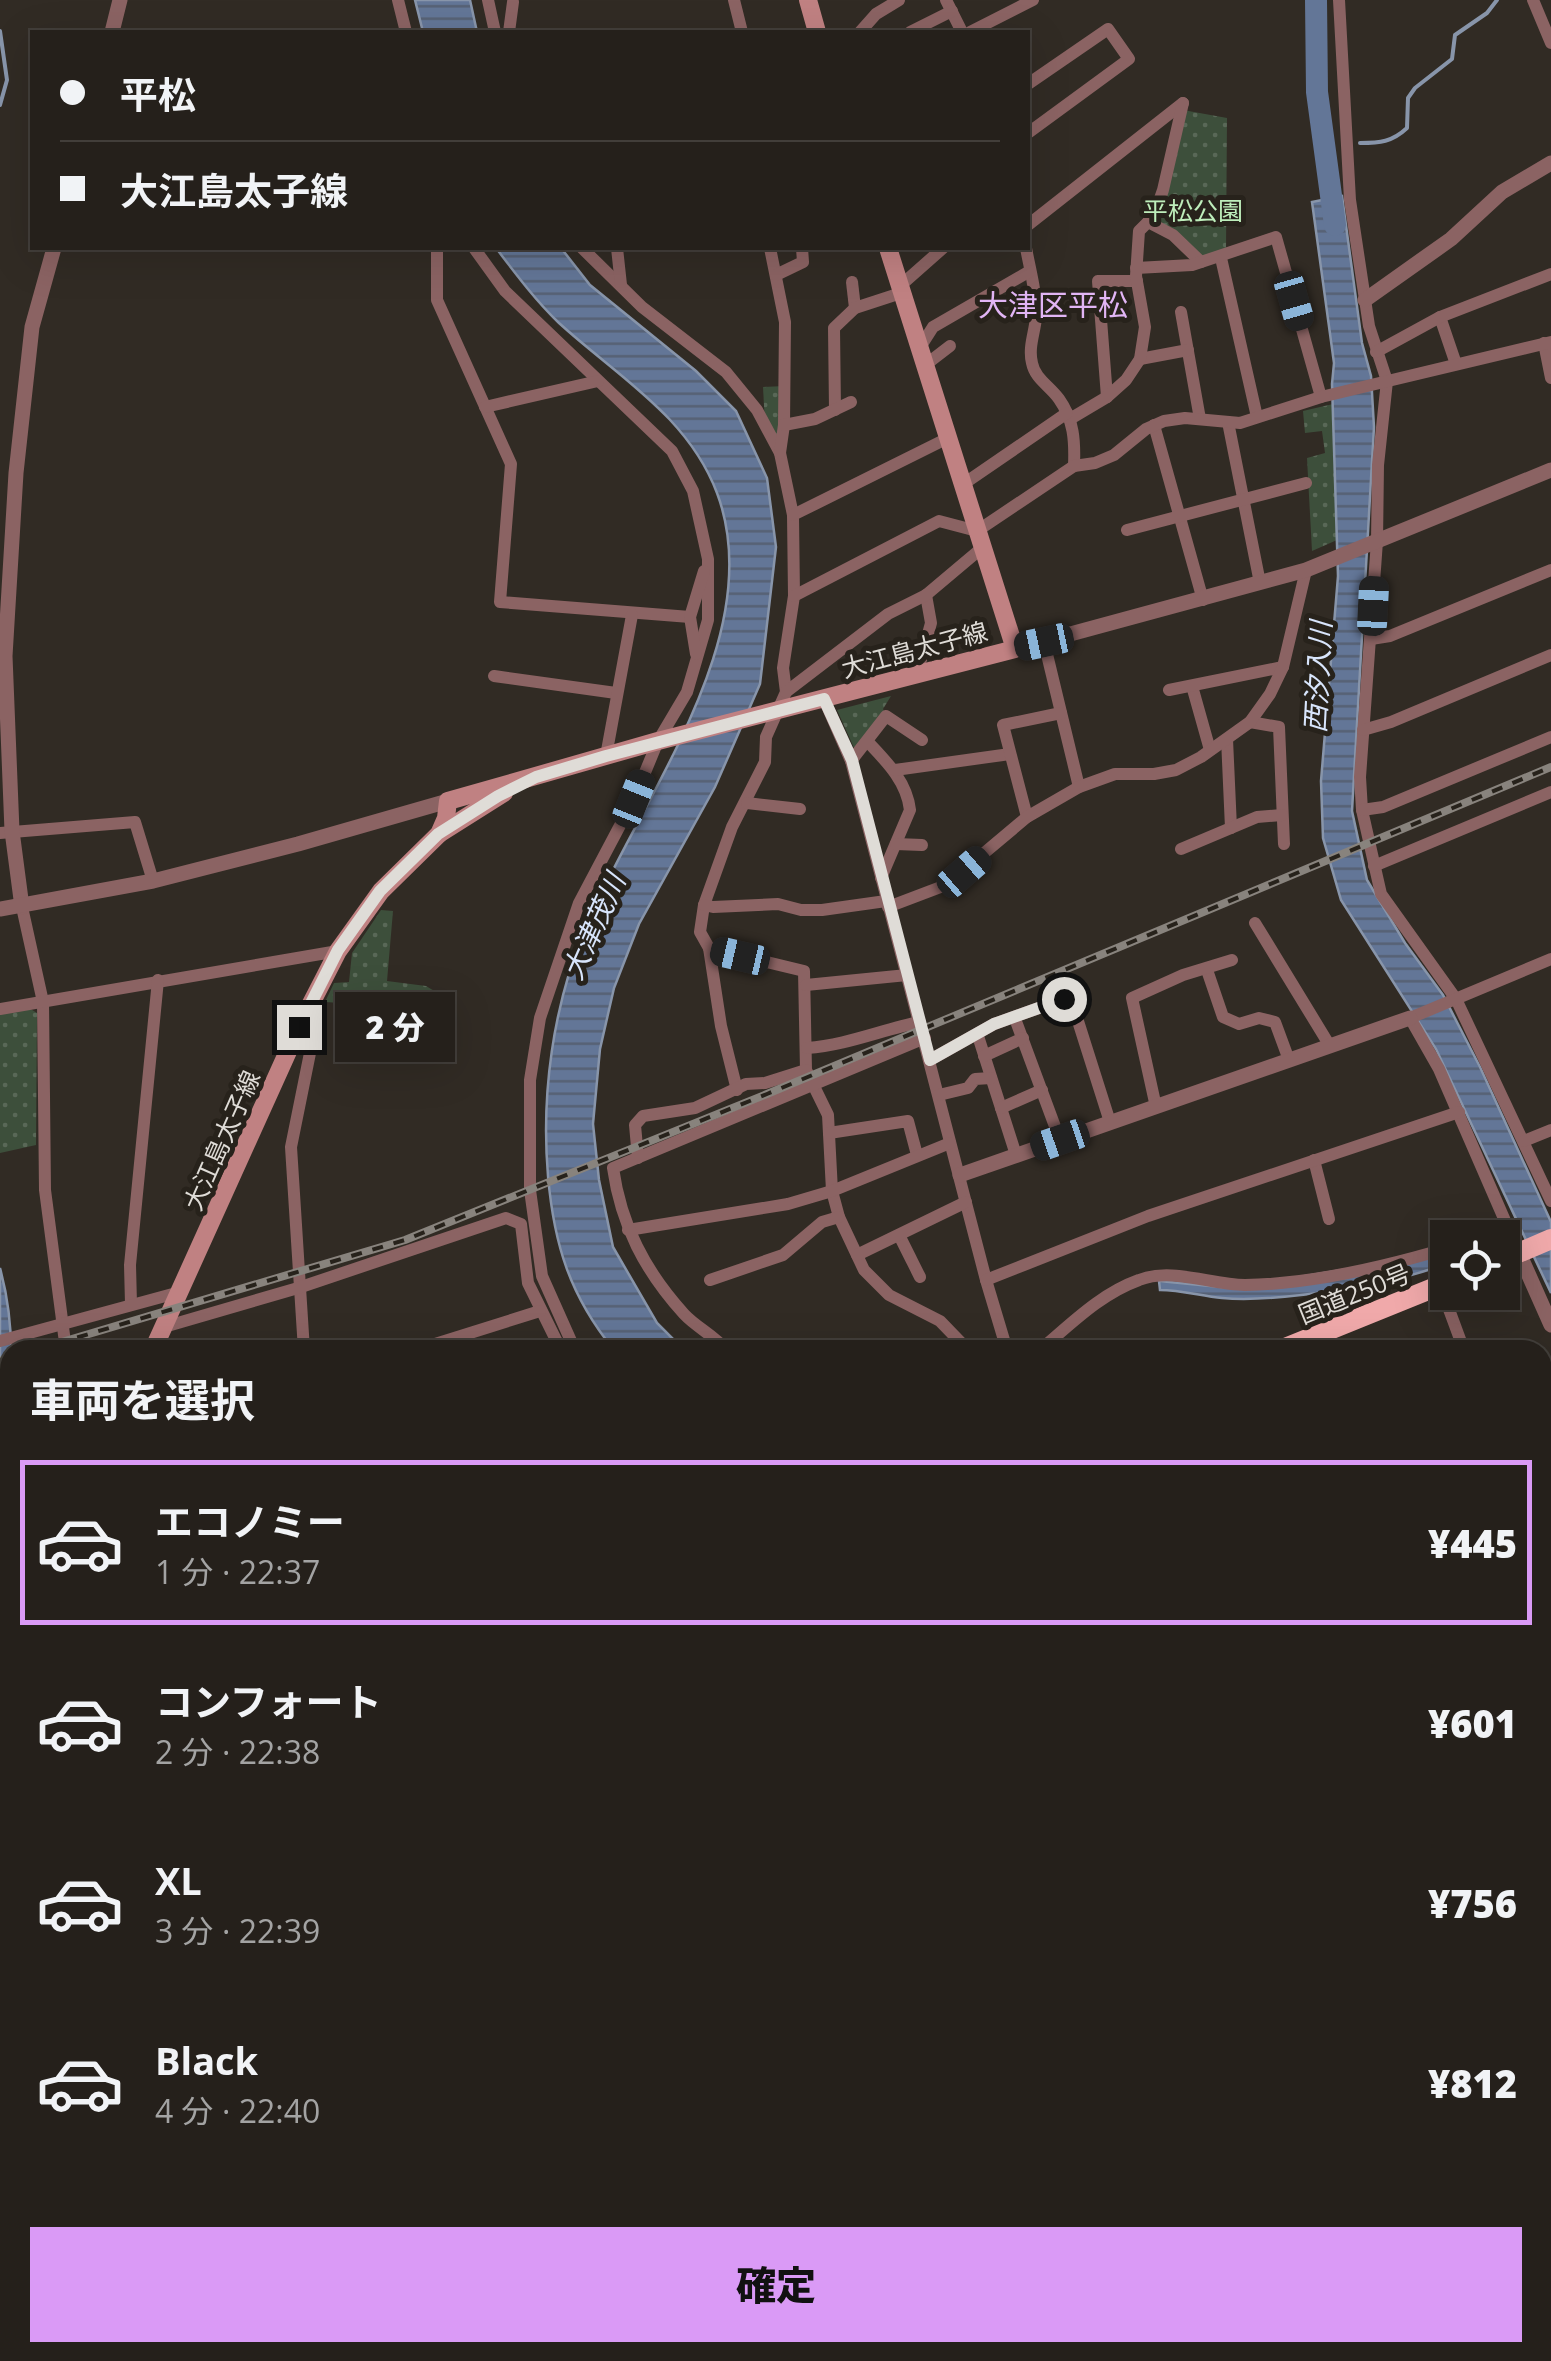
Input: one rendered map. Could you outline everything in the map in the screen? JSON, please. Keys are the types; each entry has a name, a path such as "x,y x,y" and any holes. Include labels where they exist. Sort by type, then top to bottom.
{"highway":[{"path":"1520,1252 1551,1239"},
{"name":"国道250号","path":"1305,1340 1430,1290"}],"main road":[{"path":"811,1 817,30"},
{"name":"大江島太子線","path":"158,1340 299,1027 338,950 380,891 438,834 446,818 448,801 663,739 1015,649 889,250"},
{"path":"438,834 536,777"}],"street":[{"path":"112,30 120,0"},
{"path":"398,0 406,30"},
{"path":"488,0 494,30"},
{"path":"734,0 742,30"},
{"path":"861,30 873,7 899,0"},
{"path":"974,30 1033,0"},
{"path":"1339,0 1350,200 1365,300 1376,352 1387,380 1378,464 1362,810 1381,894 1456,999 1551,1202"},
{"path":"1533,0 1551,43"},
{"path":"509,30 512,2"},
{"path":"913,30 949,6 961,30"},
{"path":"1030,83 1108,29 1129,58 1030,132"},
{"path":"962,485 1068,416 1107,397 1126,380 1140,358 1145,328 1136,274 1140,231 1163,190 1183,103 1030,222"},
{"path":"1365,300 1451,239 1502,192 1551,163"},
{"path":"1148,222 1174,235 1201,262"},
{"path":"1107,397 1098,281 1221,258 1276,238 1321,397"},
{"path":"53,250 32,327 16,473 5,656 6,832 43,1002 45,1190 65,1340"},
{"path":"437,250 437,300 511,464 500,602 690,617"},
{"path":"584,250 642,307 726,372 757,410 780,453 793,515 794,596 782,668 786,692"},
{"path":"617,250 621,285"},
{"path":"770,250 785,322 780,453"},
{"path":"776,276 803,262 802,250"},
{"path":"835,410 834,328 855,308 900,290 941,250"},
{"path":"1026,250 1036,306 1030,349 1032,366 1068,416 1075,441 1074,466"},
{"path":"477,253 505,291 672,451 693,490 708,560 708,620 686,692 579,903 540,1018 530,1080 530,1190 542,1276 571,1340"},
{"path":"1221,258 1258,417"},
{"path":"921,358 932,327 1030,271"},
{"path":"1376,352 1440,316 1551,274"},
{"path":"852,282 855,308"},
{"path":"1182,312 1200,420"},
{"path":"1440,316 1456,364"},
{"path":"737,1090 721,1026 709,948 700,932 704,904 732,827 766,762 772,712 786,692 888,614 926,595 980,539 1074,466 1114,455 1154,425 1174,420 1240,423 1321,397 1548,342 1551,378"},
{"path":"921,358 950,346"},
{"path":"1140,358 1188,350"},
{"path":"485,407 598,382"},
{"path":"784,425 816,419 851,402"},
{"path":"1228,422 1260,583"},
{"path":"1154,425 1202,600"},
{"path":"793,515 946,439"},
{"path":"1015,649 1306,570 1551,470"},
{"path":"1127,530 1306,483"},
{"path":"794,596 939,521 980,539"},
{"path":"697,662 690,617 708,560"},
{"path":"704,904 778,904 822,910 887,904 946,886 1027,818 1079,787 1115,774 1176,770 1250,722 1270,694 1283,666 1306,570"},
{"path":"1370,639 1390,636 1551,570"},
{"path":"917,674 931,624 926,595"},
{"path":"606,756 632,615"},
{"path":"1044,642 1079,787"},
{"path":"1363,730 1551,655"},
{"path":"1169,690 1283,666"},
{"path":"494,676 616,694"},
{"path":"1192,686 1210,750"},
{"path":"824,699 852,760 1004,1340"},
{"path":"1027,818 1003,725 1061,713"},
{"path":"852,760 886,716 922,740"},
{"path":"1250,722 1278,727 1284,844"},
{"path":"1362,810 1383,806 1551,737"},
{"path":"1226,739 1230,828"},
{"path":"868,742 895,770 910,810 881,878"},
{"path":"895,770 1010,754"},
{"path":"1374,866 1551,792"},
{"path":"0,909 153,881 448,801"},
{"path":"747,803 800,809"},
{"path":"1181,850 1257,817 1282,814"},
{"path":"6,832 135,822 153,881"},
{"path":"896,844 922,845"},
{"path":"1255,923 1330,1046"},
{"path":"709,948 804,970 806,1070 828,1115 832,1191 839,1217 864,1270 889,1295 940,1321 958,1340"},
{"path":"0,1008 338,950"},
{"path":"960,1175 1410,1018 1551,959"},
{"path":"1156,1106 1132,998 1182,975 1232,960"},
{"path":"1207,970 1224,1017 1239,1024 1259,1018 1275,1022 1289,1060"},
{"path":"806,986 907,975"},
{"path":"131,1304 130,1265 158,980"},
{"path":"930,1060 994,1024 1071,999 1110,1122"},
{"path":"1410,1018 1459,1112 1498,1220"},
{"path":"807,1048 842,1045 885,1029 920,1022"},
{"path":"299,1027 310,1053 291,1147 303,1340"},
{"path":"984,1056 1020,1031 1060,1140"},
{"path":"978,1036 1016,1155"},
{"path":"718,1340 686,1317 654,1275 618,1204 613,1168 926,1038"},
{"path":"638,1158 635,1125 642,1116 695,1108 746,1084 765,1083 806,1070"},
{"path":"938,1094 991,1078"},
{"path":"1001,1108 1042,1090"},
{"path":"986,1280 1148,1216 1459,1112"},
{"path":"829,1134 908,1121 918,1155"},
{"path":"1524,1140 1551,1130"},
{"path":"628,1230 788,1204 832,1191 950,1143"},
{"path":"1314,1160 1329,1219"},
{"path":"857,1255 966,1202"},
{"path":"710,1280 783,1256 822,1222 839,1217"},
{"path":"164,1326 298,1288 506,1218 521,1224 528,1283 556,1340"},
{"path":"899,1235 920,1277"},
{"path":"1052,1340 1097,1302 1142,1278 1172,1275 1241,1285 1277,1283 1430,1252"},
{"path":"1520,1272 1551,1325"},
{"path":"4,1340 180,1292"},
{"path":"1452,1310 1461,1340"},
{"path":"448,1340 540,1311"}],"green space":[{"name":"平松公園","path":"1183,110 1227,118 1226,249 1194,262 1173,238 1149,226"},
{"path":"785,386 780,453 765,424 763,387"},
{"path":"1333,404 1337,540 1312,551 1307,458 1325,453 1322,431 1305,433 1303,411"},
{"path":"891,696 883,709 885,713 855,750 837,710"},
{"path":"381,910 393,911 387,981 426,986 456,1004 455,1010 325,1002 334,983 349,982 352,953"},
{"path":"29,1008 37,1013 36,1145 0,1153 0,1014"}],"water":[{"path":"415,0 470,0 477,30 422,30"},
{"path":"1342,196 1362,343 1371,376 1374,427 1352,811 1367,880 1405,943 1443,995 1551,1222 1551,1293 1520,1220 1517,1220 1436,1049 1341,900 1323,838 1321,781 1338,576 1334,363 1312,202"},
{"name":"大津茂川","path":"498,250 563,250 590,285 696,371 736,411 767,478 776,547 760,684 715,787 639,924 614,988 600,1049 593,1124 599,1180 613,1247 657,1323 674,1340 606,1340 575,1289 560,1247 548,1176 548,1083 564,990 584,931 663,775 712,661 726,604 729,548 717,493 688,441 649,399 550,314"},
{"path":"1430,1256 1430,1269 1399,1278 1273,1298 1222,1298 1160,1290 1159,1281 1231,1288"},
{"path":"0,1268 10,1340 0,1340"}],"waterway":[{"name":"西汐入川","path":"1316,0 1317,92 1335,225"},
{"path":"1360,143 1385,141 1407,128 1408,98 1415,88 1452,59 1455,35 1487,13 1497,0"},
{"path":"0,31 7,80 0,105"}],"railway":[{"path":"69,1340 405,1240 767,1094 1551,767"}],"district":[{"name":"大津区平松","path":"1053,304"}],"route":[{"path":"299,1027 338,950 380,891 438,834 498,796 536,777 606,756 824,699 852,760 930,1060 994,1024 1064,999"}]}
